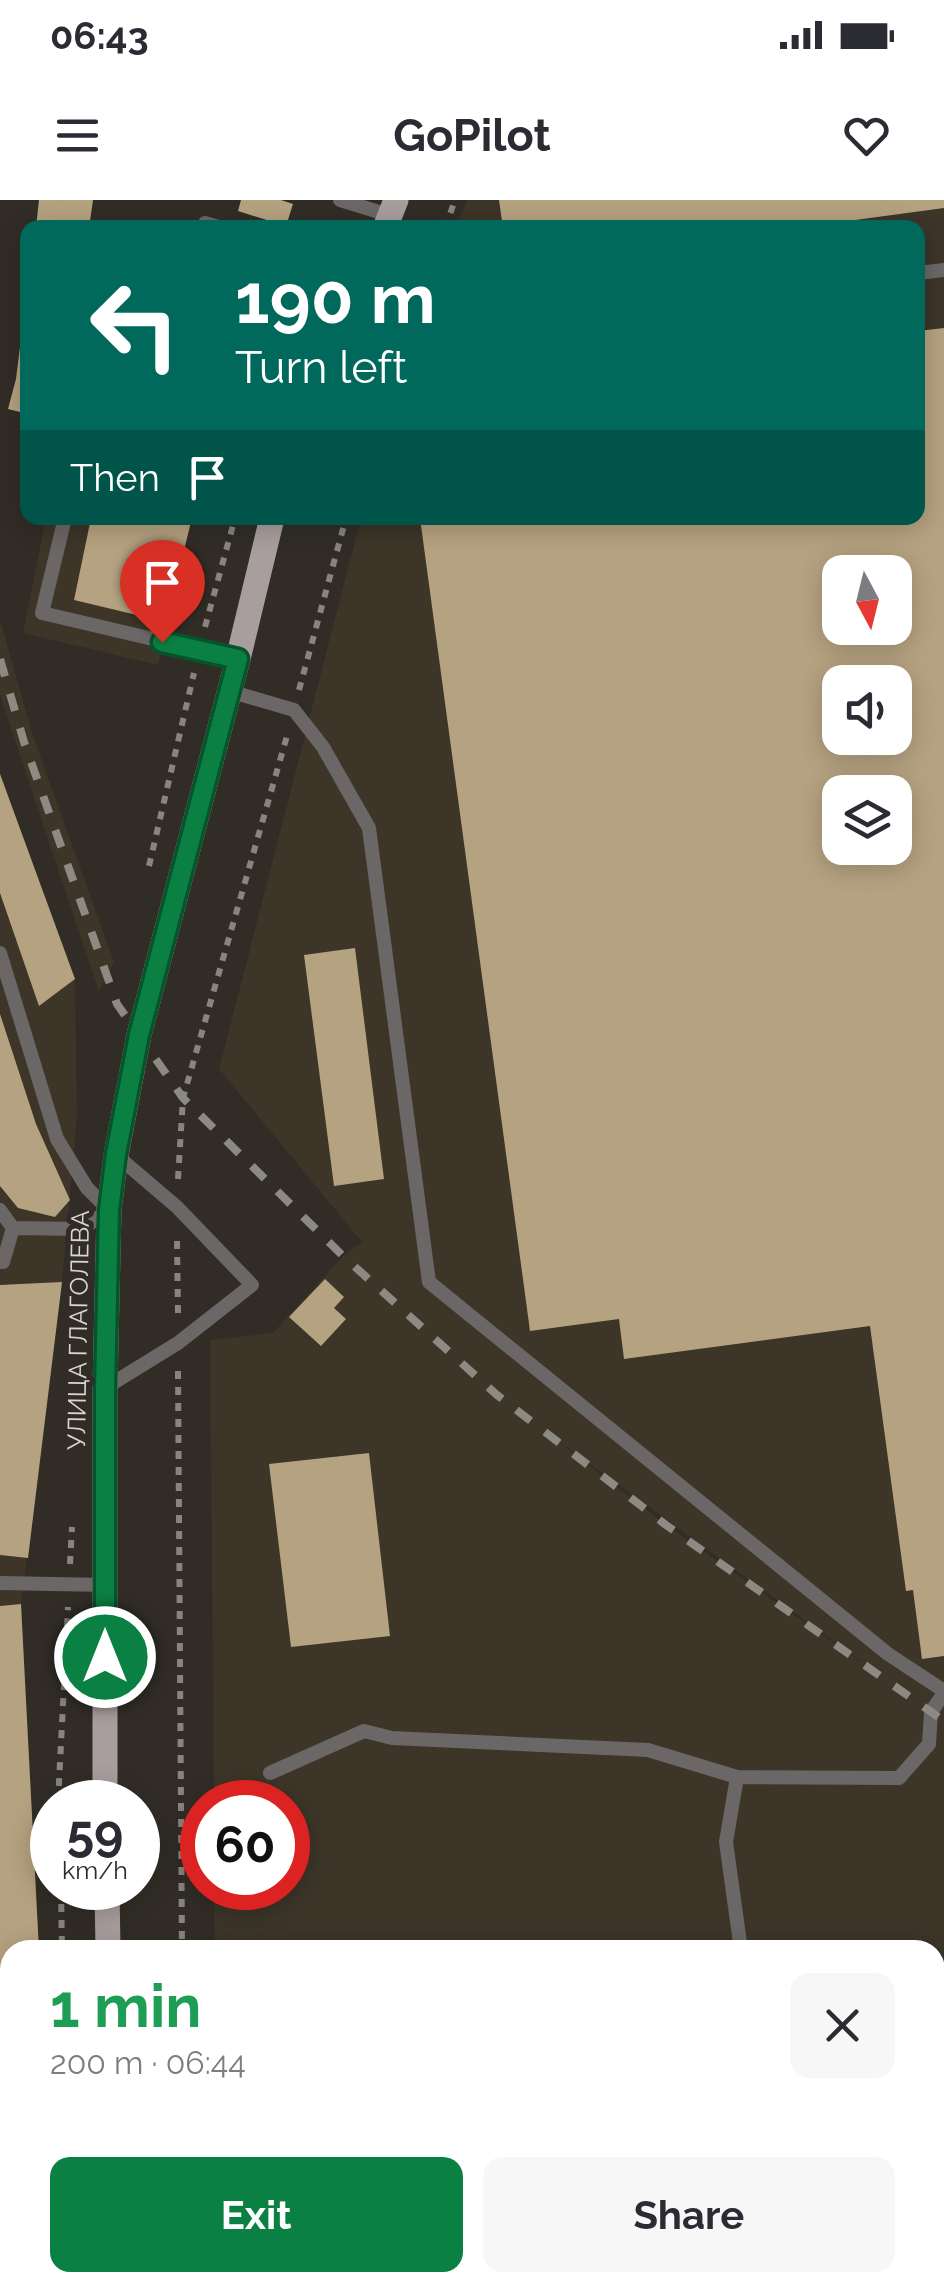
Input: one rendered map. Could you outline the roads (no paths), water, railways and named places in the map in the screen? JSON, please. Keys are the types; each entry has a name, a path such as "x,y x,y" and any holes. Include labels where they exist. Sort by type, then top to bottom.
{"main road":[{"name":"УЛИЦА ГЛАГОЛЕВА","path":"106,1780 105,1388 109,1210 116,1154 139,1035 269,525"},
{"path":"107,1910 108,1940"}],"lane":[{"path":"340,200 390,214"},
{"path":"62,525 42,612 238,659"},
{"path":"229,691 294,710 323,747 369,828 428,1282 888,1654 944,1692 931,1712 929,1744 898,1778 736,1777 648,1750 392,1738 364,1731 270,1773"},
{"path":"0,953 57,1139 88,1188 109,1210 82,1230 13,1228"},
{"path":"105,1388 178,1343 252,1285 177,1206 116,1154"},
{"path":"0,1210 13,1228"},
{"path":"0,1262 13,1228"},
{"path":"0,1583 105,1585"},
{"path":"736,1777 726,1842 740,1940"}],"railway":[{"path":"0,659 24,742 117,1004 183,1098 343,1256 497,1395 666,1525 944,1721"}]}
